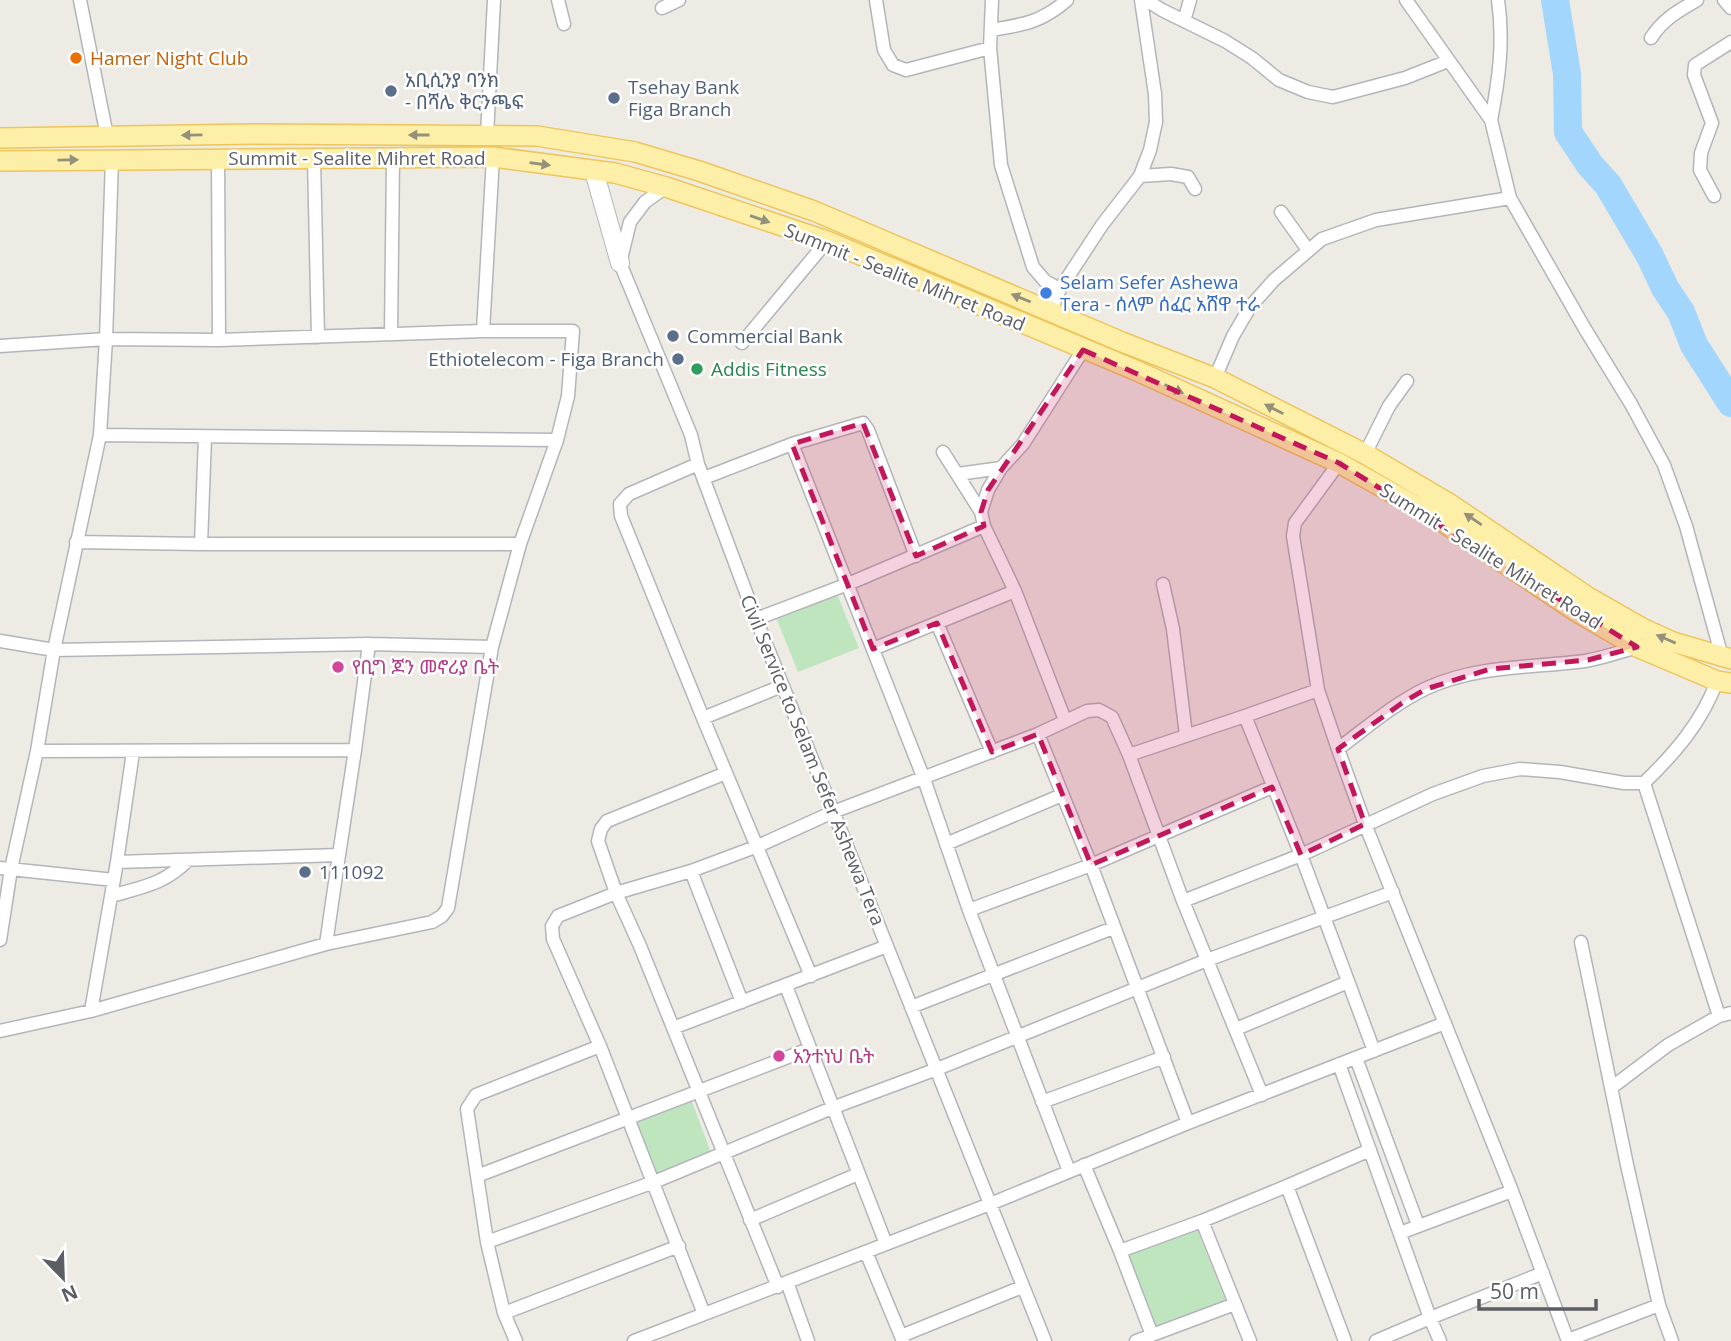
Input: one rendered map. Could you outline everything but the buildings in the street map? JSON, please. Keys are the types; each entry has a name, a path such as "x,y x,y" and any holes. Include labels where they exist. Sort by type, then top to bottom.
{"main road":[{"path":"0,138 107,135 537,136 613,148 699,171 814,211 1215,378 1365,453 1450,504 1578,591 1644,629 1673,642 1727,658"},
{"name":"Summit - Sealite Mihret Road","path":"0,161 493,157 615,173 666,187 827,242 1135,370 1339,463 1437,518 1577,612 1637,647 1724,682"},
{"path":"1135,370 1144,350"}],"street":[{"path":"80,0 107,135"},
{"path":"487,135 494,0"},
{"path":"558,0 564,24"},
{"path":"662,8 679,0"},
{"path":"876,0 884,50 893,65 905,70 990,48"},
{"path":"992,0 990,48 1001,165 1033,267 1045,281 1060,289"},
{"path":"991,30 1030,23 1050,15 1068,0"},
{"path":"1051,310 1060,289 1102,225 1140,176 1150,149 1156,121 1155,94 1140,0"},
{"path":"1146,0 1225,41 1279,80 1308,92 1333,97 1405,78 1448,61"},
{"path":"1184,21 1189,0"},
{"path":"1406,0 1491,120 1510,198 1664,465 1727,658"},
{"path":"1491,120 1499,78 1502,29 1499,0"},
{"path":"1651,38 1669,16 1697,0"},
{"path":"1724,0 1731,8"},
{"path":"1714,196 1700,170 1701,153 1712,123 1695,75 1695,65 1731,42"},
{"path":"483,331 493,157"},
{"path":"218,158 219,340"},
{"path":"0,940 6,868 37,751 54,650 100,435 112,159"},
{"path":"314,159 318,337"},
{"path":"391,334 393,159"},
{"path":"594,171 620,263"},
{"path":"1140,176 1171,174 1188,177 1195,189"},
{"path":"620,263 630,222 645,202 666,187"},
{"path":"1215,378 1233,336 1250,307 1274,280 1322,239 1376,220 1510,198"},
{"path":"1281,212 1308,250"},
{"path":"742,343 827,242"},
{"name":"Civil Service to Selam Sefer Ashewa Tera","path":"620,263 691,435 698,464 782,686 1045,1341"},
{"path":"0,346 106,339 219,340 483,331 572,331 568,396 557,440 520,544 492,647 448,908 442,916 432,922 326,944 91,1011 0,1031"},
{"path":"981,512 988,490 1001,468 1023,444 1083,350"},
{"path":"1365,453 1407,381"},
{"path":"704,478 792,443 863,423 916,556"},
{"path":"100,435 557,440"},
{"path":"201,544 205,437"},
{"path":"792,443 924,779 970,910 1069,1171"},
{"path":"943,452 981,512 984,526 1015,590 1065,720"},
{"path":"1339,463 1295,523 1293,536 1318,690 1365,824 1512,1191 1568,1341 1659,1305"},
{"path":"698,464 629,494 621,503 621,516 811,976"},
{"path":"958,474 1001,468"},
{"path":"756,619 848,584 984,526"},
{"path":"76,542 520,544"},
{"path":"1163,584 1173,629 1186,736"},
{"path":"873,649 1015,590"},
{"path":"937,623 992,752"},
{"path":"0,641 54,650 369,644 492,647"},
{"path":"326,944 369,644"},
{"path":"1338,748 1426,688 1490,669 1588,660 1637,647"},
{"path":"1183,901 1301,855 1433,794 1483,776 1520,769 1624,783 1644,783 1689,733 1724,682"},
{"path":"703,718 782,686"},
{"path":"1129,755 1318,690"},
{"path":"704,1314 600,1046 553,939 552,926 558,916 616,893 691,871 758,846 1087,711 1098,710 1112,718 1129,755 1183,901 1262,1095"},
{"path":"1245,716 1301,855 1374,1051"},
{"path":"1038,733 1188,1123"},
{"path":"37,751 355,750"},
{"path":"91,1011 133,752"},
{"path":"726,773 607,821 601,829 598,841 616,893 750,1220 808,1341"},
{"path":"1611,1088 1668,1045 1725,1014 1644,783"},
{"path":"970,910 1091,865 1272,787"},
{"path":"946,844 1062,795"},
{"path":"117,862 339,855"},
{"path":"111,896 174,875 188,860"},
{"path":"6,868 114,880"},
{"path":"691,871 742,1002"},
{"path":"487,1242 654,1182 832,1108 937,1069 1207,960 1393,892"},
{"path":"911,1007 1113,928"},
{"path":"1581,942 1659,1305 1672,1341"},
{"path":"673,1028 887,946"},
{"path":"1236,1029 1348,982"},
{"path":"786,986 886,1244"},
{"path":"635,1341 990,1204 1445,1023"},
{"path":"516,1341 504,1313 487,1242 467,1109 476,1094 600,1046"},
{"path":"477,1176 810,1049"},
{"path":"1042,1102 1164,1057"},
{"path":"1356,1058 1418,1225"},
{"path":"1339,1065 1440,1341"},
{"path":"1120,1251 1202,1221 1370,1150"},
{"path":"1084,1165 1152,1335"},
{"path":"750,1220 858,1174"},
{"path":"1287,1186 1345,1341"},
{"path":"1400,1233 1512,1191"},
{"path":"1202,1221 1250,1341"},
{"path":"504,1313 679,1246"},
{"path":"866,1252 902,1338 1022,1287"},
{"path":"1376,1341 1542,1273"},
{"path":"1136,1341 1235,1304"}],"highlighted area":[{"path":"1083,350 1339,463 1637,647 1588,660 1490,669 1426,689 1402,703 1338,749 1365,824 1301,855 1272,787 1091,865 1038,734 992,752 937,623 873,649 792,444 863,423 916,556 984,526 981,512 988,490"}],"green space":[{"path":"837,594 859,648 798,672 776,617"},
{"path":"691,1099 711,1153 656,1178 632,1122"},
{"path":"1197,1229 1227,1304 1148,1333 1118,1257"}],"waterway":[{"path":"1555,0 1567,74 1568,132 1590,165 1608,185 1681,312 1694,345 1731,403"}],"place":[{"name":"Hamer Night Club","path":"76,58"},
{"name":"አቢሲንያ ባንክ - በሻሌ ቅርንጫፍ","path":"391,91"},
{"name":"Tsehay Bank Figa Branch","path":"614,98"},
{"name":"Selam Sefer Ashewa Tera - ሰላም ሰፈር አሸዋ ተራ","path":"1046,293"},
{"name":"Commercial Bank","path":"673,336"},
{"name":"Ethiotelecom - Figa Branch","path":"678,359"},
{"name":"Addis Fitness","path":"697,369"},
{"name":"የቢግ ጆን መኖሪያ ቤት","path":"338,667"},
{"name":"111092","path":"305,872"},
{"name":"አንተነህ ቤት","path":"779,1056"}]}
